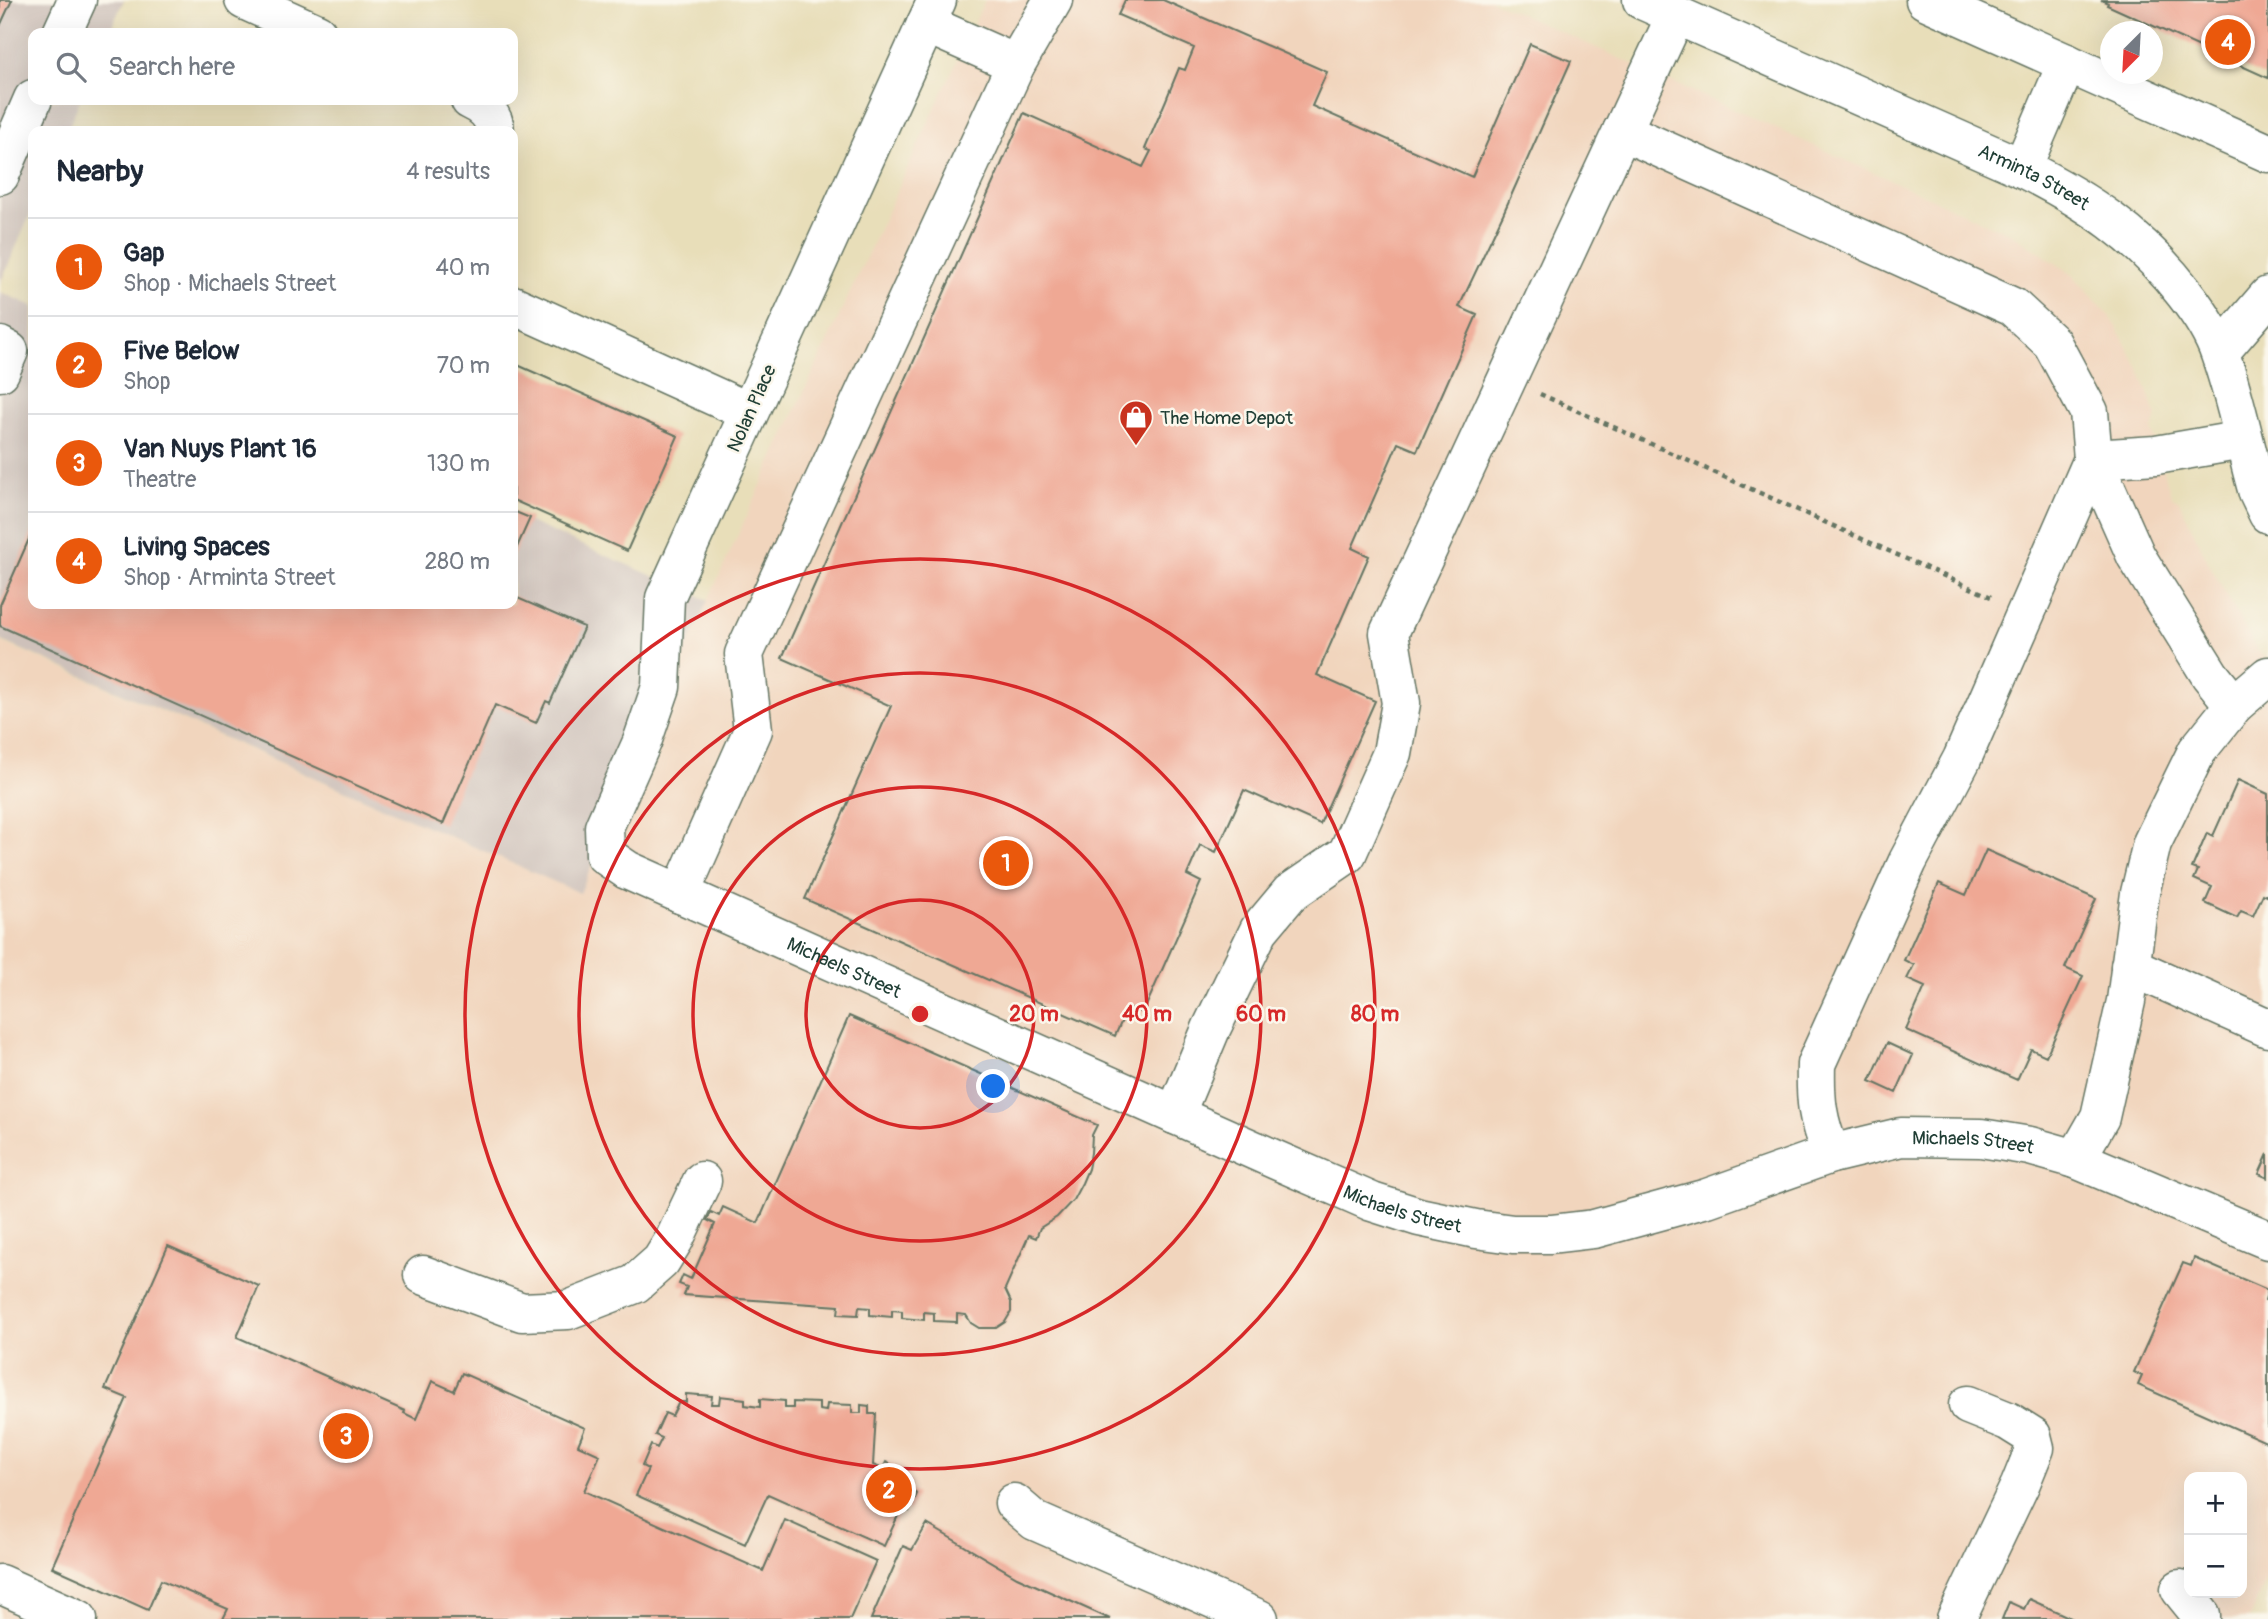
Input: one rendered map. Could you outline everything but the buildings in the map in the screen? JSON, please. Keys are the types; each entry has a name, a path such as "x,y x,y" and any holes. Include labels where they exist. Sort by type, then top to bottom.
{"street":[{"path":"64,28 77,0"},
{"path":"244,0 306,28"},
{"path":"680,894 753,730 744,654 1016,64 1053,0"},
{"path":"1925,0 2268,153"},
{"path":"1175,1115 1211,1029 1259,930 1290,893 1347,854 1392,753 1401,703 1390,633 1622,131 1659,7"},
{"name":"Arminta Street","path":"1659,7 2022,169 2073,194 2116,223 2164,265 2198,310 2220,352 2258,493 2268,514"},
{"path":"932,12 1016,64"},
{"name":"Nolan Place","path":"604,827 642,742 661,687 665,598 932,12"},
{"path":"2022,169 2067,63"},
{"path":"0,175 30,105"},
{"path":"482,105 495,122 495,126"},
{"path":"1622,131 2012,307 2052,343 2089,412 2093,459 2136,555 2210,676 2234,705"},
{"path":"2220,352 2268,296"},
{"path":"518,307 749,412"},
{"path":"0,346 9,351 0,372"},
{"path":"2093,459 2156,454 2243,440"},
{"path":"1831,1154 1821,1128 1815,1100 1816,1064 1908,861 1962,759 2093,459"},
{"path":"2076,1159 2100,1116 2126,1001 2140,893 2152,843 2197,751 2234,705 2268,676"},
{"name":"Michaels Street","path":"604,827 605,855 627,870 1372,1202 1419,1217 1513,1234 1551,1234 1594,1229 1707,1198 1831,1154 1901,1137 1968,1138 2030,1146 2076,1159 2268,1240"},
{"path":"2130,966 2268,1028"},
{"path":"424,1275 522,1312 568,1310 635,1284 661,1261 702,1181"},
{"path":"1956,1619 2035,1448 2032,1436 2008,1421 1968,1405"},
{"path":"1014,1503 1035,1521 1259,1619"},
{"path":"0,1584 78,1619"}],"path":[{"path":"1532,391 2003,602"}],"shaded area":[{"path":"0,0 124,0 111,28 28,28 28,105 78,105 69,126 28,126 28,220 0,284"},
{"path":"985,0 1490,0 2017,237 2073,275 2112,319 2139,369 2157,417 2152,430 2171,496 2179,501 2209,564 2257,650 2268,661 2268,1574 2249,1619 0,1619 0,641 580,893 708,600"},
{"path":"0,292 28,304 28,609 518,609 518,517 708,600 580,893 0,640"}],"place":[{"name":"Living Spaces","path":"2228,42"},
{"name":"The Home Depot","path":"1136,447"},
{"name":"Gap","path":"1006,863"},
{"name":"Van Nuys Plant 16","path":"346,1436"},
{"name":"Five Below","path":"889,1490"}]}
